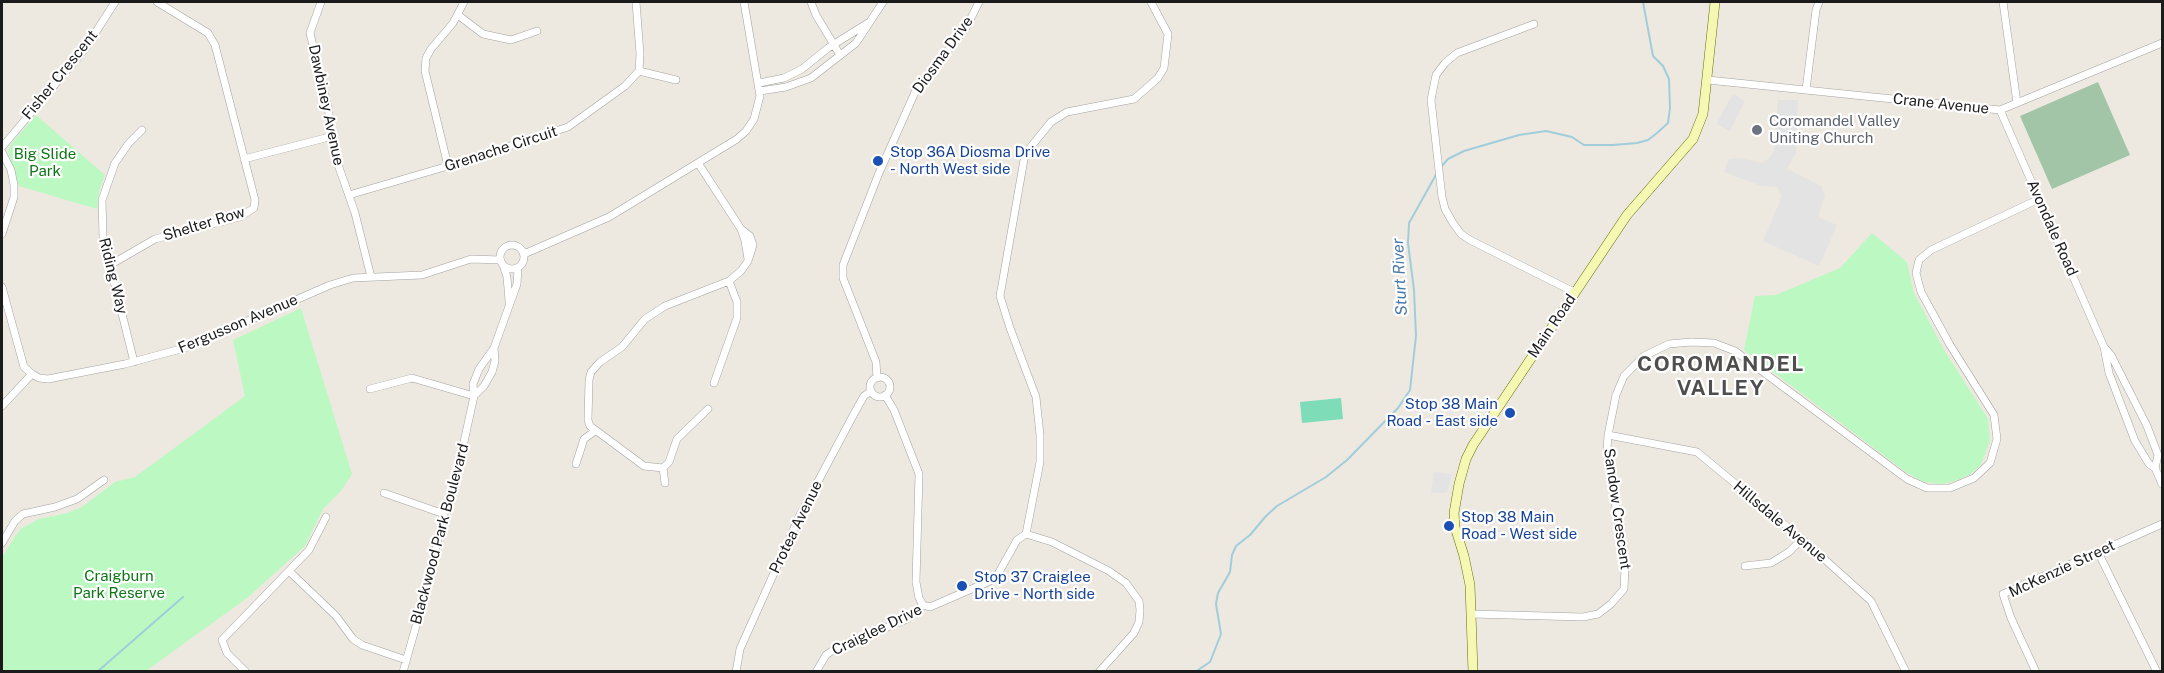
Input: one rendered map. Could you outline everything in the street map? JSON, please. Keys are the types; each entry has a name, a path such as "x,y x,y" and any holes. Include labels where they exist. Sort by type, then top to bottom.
{"main road":[{"name":"Main Road","path":"1473,672 1472,614 1468,570 1455,527 1454,513 1463,468 1473,446 1627,215 1693,139 1703,114 1715,2"}],"street":[{"name":"Fisher Crescent","path":"2,147 86,49 115,2"},
{"name":"Shelter Row","path":"110,265 155,239 248,213 254,208 255,200 215,45 208,33 157,2"},
{"name":"Dawbiney Avenue","path":"321,2 310,33 328,107 334,156 356,213 371,277"},
{"path":"448,166 425,71 426,58 465,2"},
{"path":"636,2 639,71 676,80"},
{"path":"524,254 609,217 737,139 746,131 759,106 760,91 744,2"},
{"path":"811,2 840,56"},
{"path":"760,91 799,83 811,78 856,43 883,2"},
{"name":"Diosma Drive","path":"877,378 876,362 843,278 843,265 879,173 916,90 966,28 979,2"},
{"path":"1099,672 1134,633 1139,622 1139,601 1126,583 1108,572 1052,542 1026,534 1040,462 1036,397 1000,296 1025,154 1051,122 1067,112 1134,99 1158,78 1164,68 1168,34 1151,2"},
{"path":"1806,90 1819,2"},
{"path":"2003,2 2017,103"},
{"path":"458,15 483,34 511,40 537,31"},
{"path":"759,83 784,78 802,69 833,45 869,23"},
{"path":"1534,24 1457,53 1436,75 1431,100 1439,173 1445,209 1461,234 1574,292"},
{"name":"Crane Avenue","path":"1708,80 2000,110 2163,43"},
{"name":"Grenache Circuit","path":"349,195 568,127 625,86 639,71"},
{"name":"Avondale Road","path":"2000,110 2104,346 2109,373 2135,441 2149,464 2155,468 2163,484"},
{"name":"Riding Way","path":"134,362 103,237 102,200 115,163 129,143 142,130"},
{"path":"244,159 333,135"},
{"path":"2,152 11,170 14,185 14,197 2,234"},
{"path":"663,468 644,466 595,431 588,420 589,380 591,372 600,362 622,348 645,319 665,306 729,281 741,271 748,261 753,245 750,237 741,229 698,163"},
{"name":"Sandow Crescent","path":"1472,614 1583,617 1598,614 1611,604 1624,589 1625,567 1607,450 1608,435 1616,395 1624,376 1644,356 1669,344 1714,343 1735,351 1907,479 1928,488 1950,488 1974,478 1990,463 1997,439 1994,415 1945,336 1921,292 1916,273 1919,260 1931,250 2039,199"},
{"path":"512,245 524,254 523,264 518,268 510,269 502,263 502,252 512,245"},
{"name":"Fergusson Avenue","path":"32,374 48,379 134,362 198,343 330,285 353,278 422,275 471,259 502,263"},
{"name":"Blackwood Park Boulevard","path":"502,263 507,277 509,301"},
{"name":"Blackwood Park Boulevard","path":"403,672 444,514 457,474 474,396 473,384 479,369 494,348 517,284 518,268"},
{"path":"714,383 737,318 737,302 729,281"},
{"path":"2,287 24,366 32,374 2,406"},
{"name":"Avondale Road","path":"2104,346 2111,355 2153,440 2158,455 2155,468"},
{"name":"Blackwood Park Boulevard","path":"474,396 484,386 492,372 495,361 494,348"},
{"path":"370,389 412,378 474,396"},
{"path":"877,378 883,378 889,384 889,390 885,395 879,396 871,391 870,384 877,378"},
{"name":"Protea Avenue","path":"736,672 740,649 800,515 864,396 871,391"},
{"path":"885,395 894,410 919,474 916,582 923,605"},
{"path":"663,468 669,462 677,439 708,409"},
{"path":"576,464 584,439 595,431"},
{"name":"Hillsdale Avenue","path":"1608,435 1697,452 1802,540 1871,602 1906,672"},
{"path":"663,468 665,483"},
{"path":"2,543 15,521 23,514 55,507 77,499 104,480"},
{"path":"384,493 444,514"},
{"path":"246,672 227,653 222,640 309,550 326,517"},
{"name":"McKenzie Street","path":"2036,672 2011,618 2003,594 2163,524"},
{"name":"Craiglee Drive","path":"816,672 826,655 836,648 907,619 923,605 930,607 990,581 998,574 1017,540 1026,534"},
{"path":"1745,566 1771,563 1789,552 1802,540"},
{"path":"2098,552 2157,672"},
{"path":"289,571 336,616 353,639 362,645 406,660"}],"green space":[{"path":"2098,82 2130,155 2052,189 2020,116"},
{"name":"Big Slide Park","path":"36,115 105,175 99,191 97,209 19,186 8,151"},
{"path":"1872,233 1907,262 1914,293 1943,348 1988,419 1990,440 1981,465 1969,475 1952,482 1942,484 1924,482 1907,473 1744,350 1755,296 1776,295 1840,268"},
{"name":"Craigburn Park Reserve","path":"301,308 352,474 341,491 323,509 305,546 247,598 146,671 2,671 2,558 15,536 22,528 39,519 82,507 115,482 135,477 245,396 233,340"},
{"path":"1341,398 1343,419 1302,423 1300,402"}],"shaded area":[{"path":"1733,94 1745,101 1730,131 1716,124"},
{"path":"1778,100 1798,100 1796,153 1787,169 1821,186 1825,195 1818,217 1837,225 1819,266 1763,241 1782,196 1777,187 1761,186 1724,172 1729,159 1740,158 1762,163 1769,158 1774,151"},
{"path":"1434,472 1452,474 1447,493 1431,493"}],"waterway":[{"name":"Sturt River","path":"1440,168 1448,159 1464,151 1519,135 1546,131 1572,137 1584,145 1613,145 1637,143 1648,140 1657,133 1668,123 1669,79 1663,66 1653,56 1643,2"},
{"name":"Sturt River","path":"1195,672 1210,662 1221,634 1216,604 1218,593 1230,572 1232,555 1236,546 1250,535 1277,506 1326,477 1347,460 1398,408 1410,390 1416,336 1414,290 1408,243 1409,223 1437,173"},
{"path":"97,672 183,597"}],"place":[{"name":"Coromandel Valley Uniting Church","path":"1757,130"},
{"name":"Stop 36A Diosma Drive - North West side","path":"878,161"},
{"name":"Stop 38 Main Road - East side","path":"1510,413"},
{"name":"Stop 38 Main Road - West side","path":"1449,526"},
{"name":"Stop 37 Craiglee Drive - North side","path":"962,586"}],"district":[{"name":"COROMANDEL VALLEY","path":"1721,377"}]}
